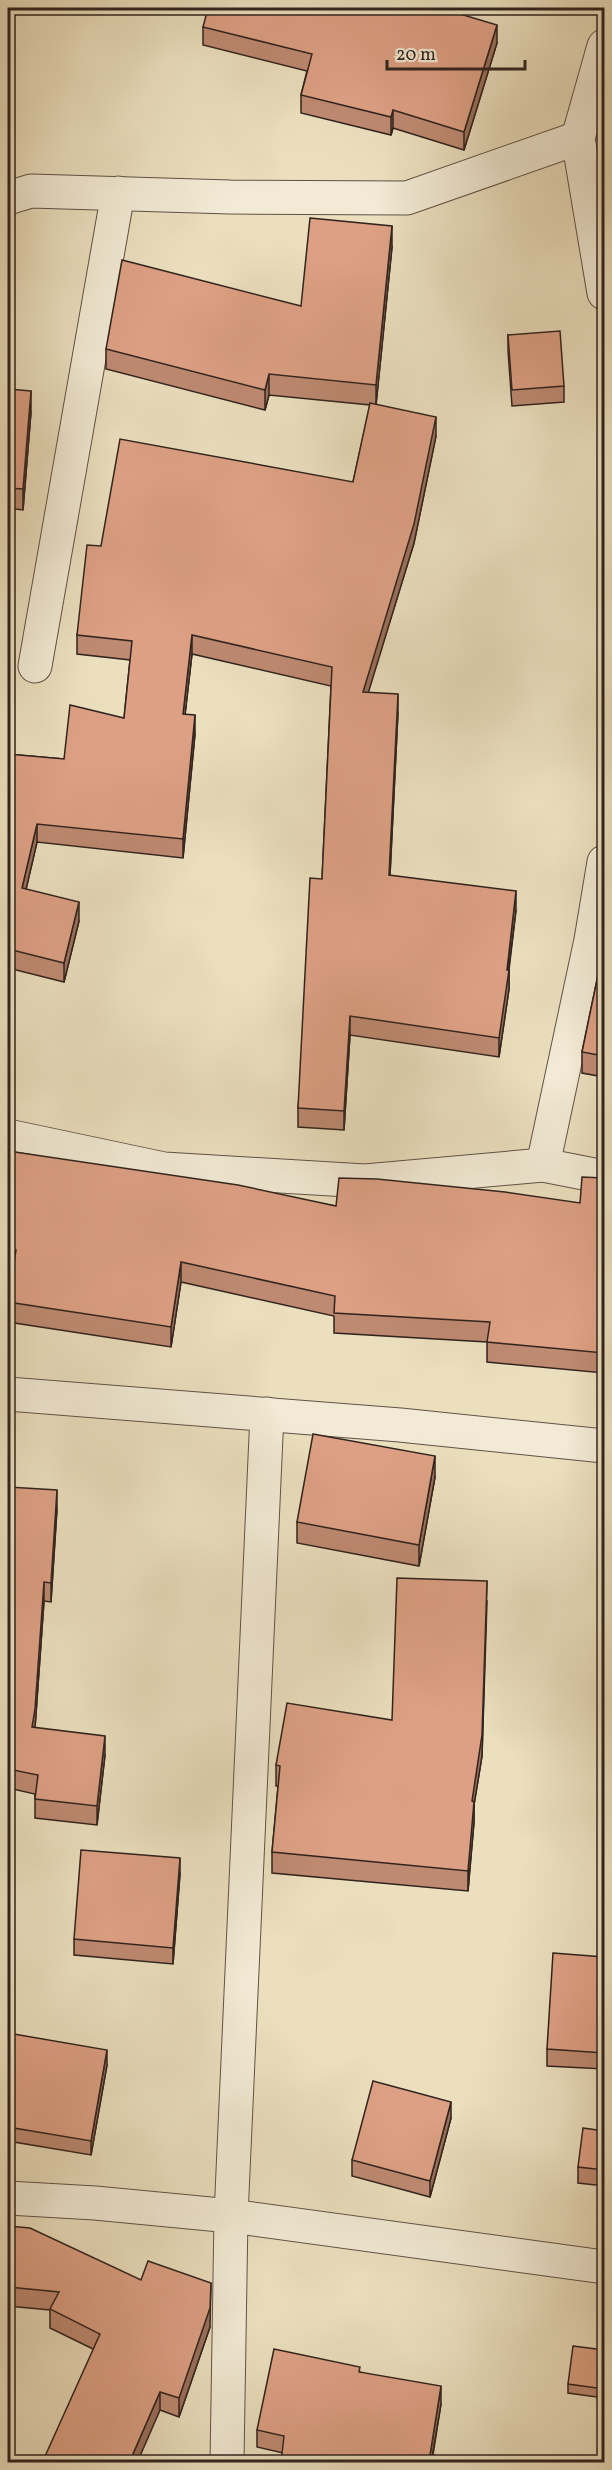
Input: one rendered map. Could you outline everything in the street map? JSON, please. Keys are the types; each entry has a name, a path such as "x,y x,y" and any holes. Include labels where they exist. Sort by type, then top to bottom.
{"street":[{"path":"604,46 579,138 604,293"},
{"path":"8,198 31,191 230,197 407,198 579,138"},
{"path":"35,666 118,193"},
{"path":"543,1165 598,942 604,862"},
{"path":"8,1136 164,1169 366,1181 543,1165 604,1177"},
{"path":"8,1394 267,1414 604,1446"},
{"path":"227,2463 231,2216 267,1414"},
{"path":"8,2198 95,2203 231,2216 604,2267"}],"building":[{"path":"208,8 440,8 497,25 464,132 393,110 391,117 301,95 312,54 203,27"},
{"path":"310,218 392,226 376,385 269,374 265,390 106,349 122,260 301,306"},
{"path":"560,331 564,386 512,390 508,335"},
{"path":"8,389 31,391 23,489 8,488"},
{"path":"370,403 436,417 414,524 363,692 398,694 389,875 516,891 507,970 509,970 499,1038 350,1016 344,1111 298,1108 310,878 322,879 332,667 192,635 183,714 195,715 183,839 37,824 22,888 79,902 64,963 8,949 8,754 64,759 70,705 124,718 132,641 77,635 87,545 101,546 120,439 353,482"},
{"path":"604,946 604,1056 582,1052"},
{"path":"8,1151 238,1185 336,1206 339,1178 377,1179 505,1192 580,1203 582,1177 604,1178 604,1353 487,1342 490,1322 334,1313 335,1296 181,1262 171,1327 8,1302 16,1250 8,1249"},
{"path":"313,1434 435,1456 419,1545 297,1522"},
{"path":"8,1487 57,1490 51,1583 44,1582 32,1727 105,1736 97,1806 35,1799 38,1775 8,1769"},
{"path":"397,1578 487,1581 482,1735 472,1801 474,1802 468,1871 272,1852 280,1766 276,1765 287,1703 392,1720"},
{"path":"81,1850 180,1858 173,1948 74,1939"},
{"path":"553,1953 604,1957 604,2053 547,2049"},
{"path":"8,2033 107,2050 91,2141 8,2127"},
{"path":"373,2081 451,2102 430,2181 352,2160"},
{"path":"583,2128 604,2131 604,2170 578,2167"},
{"path":"8,2226 30,2228 141,2280 148,2261 211,2283 210,2308 179,2398 160,2392 129,2463 42,2463 100,2334 50,2309 59,2292 8,2287"},
{"path":"573,2346 604,2350 604,2389 568,2384"},
{"path":"274,2349 360,2367 359,2372 441,2386 430,2455 478,2459 478,2463 281,2463 284,2436 257,2430"}]}
